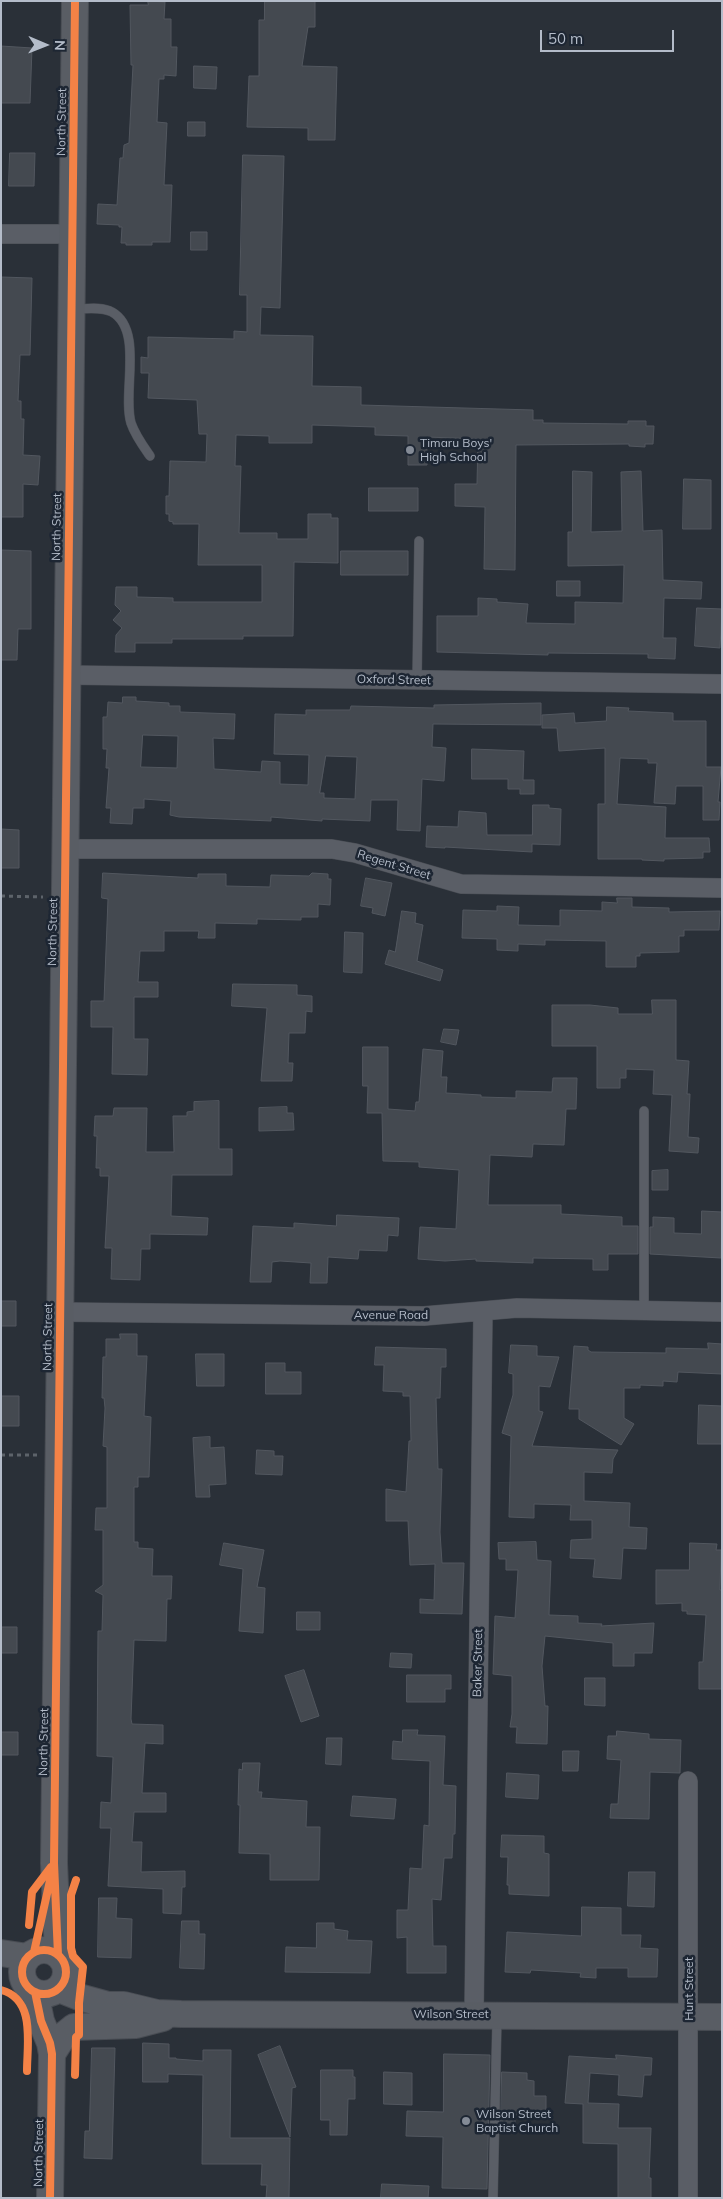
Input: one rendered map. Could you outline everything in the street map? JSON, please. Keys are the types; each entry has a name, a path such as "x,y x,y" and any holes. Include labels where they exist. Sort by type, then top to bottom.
{"street":[{"name":"North Street","path":"50,2198 51,2049 41,2021 40,1973 54,1863 75,1"},
{"path":"1,234 72,234"},
{"name":"Oxford Street","path":"66,675 722,684"},
{"name":"Regent Street","path":"65,849 332,849 461,884 722,888"},
{"name":"Avenue Road","path":"60,1312 424,1316 518,1308 722,1312"},
{"name":"Baker Street","path":"483,1311 485,2014"},
{"name":"Hunt Street","path":"688,1781 690,2016 688,2198"},
{"name":"Wilson Street","path":"1,1953 40,1973 109,1990 116,1994 124,2004 157,2013 722,2017"},
{"name":"Wilson Street","path":"51,2049 74,2027 136,2025 180,2014"}],"lane":[{"path":"71,309 104,309 113,312 122,322 130,351 128,403 131,422 138,438 150,456"},
{"path":"417,680 419,541"},
{"path":"644,1111 644,1310"},
{"path":"485,2014 493,2198"}],"path":[{"path":"1,896 64,897"},
{"path":"1,1455 58,1455"}],"building":[{"path":"148,1 165,2 164,19 171,19 171,47 177,47 176,76 164,75 164,79 159,79 157,122 167,123 164,185 172,185 170,242 152,242 152,245 126,245 126,243 121,243 122,227 119,227 119,225 97,224 98,204 117,205 120,158 123,158 124,145 129,143 133,65 131,65 130,5 148,5"},
{"path":"265,1 315,1 315,27 308,27 302,66 337,67 335,140 308,140 308,128 247,127 249,76 259,76 259,20 264,20"},
{"path":"1,46 32,48 30,103 1,103"},
{"path":"194,66 217,67 216,89 194,88"},
{"path":"188,122 205,122 205,136 188,136"},
{"path":"10,153 35,153 34,186 9,186"},
{"path":"243,155 284,156 280,308 261,307 260,335 313,336 312,386 361,387 361,405 533,410 533,420 543,420 543,423 628,424 628,421 646,421 646,426 654,426 653,444 645,444 645,447 629,446 629,444 516,445 515,570 484,569 485,507 455,506 455,484 477,484 478,439 427,437 427,465 408,465 408,436 375,435 375,427 312,425 312,443 269,443 269,436 236,435 235,466 241,466 239,533 277,533 277,539 308,539 308,514 331,514 331,518 338,518 338,563 294,562 293,636 243,636 243,639 172,639 172,643 135,643 135,652 115,652 116,635 122,628 113,620 121,611 115,605 116,587 137,587 137,597 173,598 173,602 262,602 262,565 198,565 199,524 173,524 173,522 169,521 169,514 166,514 166,496 169,496 170,461 206,462 207,434 199,434 197,400 148,398 149,373 141,373 141,357 148,358 148,337 234,339 234,331 247,332 247,295 240,295"},
{"path":"191,232 207,232 207,250 191,250"},
{"path":"1,277 32,278 30,355 20,355 18,401 21,401 21,419 24,419 23,455 40,456 38,485 23,484 23,517 1,517"},
{"path":"573,471 592,472 591,532 622,531 621,472 641,471 643,531 662,530 663,580 702,582 701,599 664,598 663,638 676,638 675,659 648,658 648,654 548,653 548,655 437,652 437,616 478,616 478,598 497,599 497,602 528,604 526,623 575,624 575,602 623,603 624,565 568,566 568,532 572,532"},
{"path":"684,479 711,480 711,529 683,529"},
{"path":"369,488 418,488 418,511 369,511"},
{"path":"1,550 31,551 31,629 18,629 17,660 1,660"},
{"path":"341,551 408,551 408,575 341,575"},
{"path":"557,581 580,581 580,596 557,596"},
{"path":"697,608 722,609 720,648 695,646"},
{"path":"123,697 136,697 136,701 169,703 169,706 180,706 180,712 235,714 234,739 213,738 214,769 261,772 262,761 280,762 280,784 308,785 309,755 274,754 275,714 306,715 306,710 350,710 351,706 434,708 434,705 541,703 541,725 433,724 432,747 446,748 444,781 422,779 420,831 397,830 398,800 371,800 370,821 322,819 322,821 271,817 271,821 179,817 170,815 171,801 144,799 144,808 133,808 132,824 110,823 111,808 106,808 109,768 106,768 107,749 103,749 103,717 107,717 108,702 122,703","holes":["143,735 178,736 177,768 141,767","326,756 357,757 355,799 324,798 324,793 320,793"]},
{"path":"607,707 629,708 628,711 673,713 673,721 706,721 706,767 721,767 718,802 720,802 719,820 703,820 703,786 676,786 675,804 654,803 657,763 648,763 648,759 620,758 617,804 666,807 665,838 709,838 710,852 703,852 703,858 664,859 664,861 598,859 598,804 605,804 605,748 559,751 557,728 542,728 542,715 574,713 575,723 606,721"},
{"path":"472,749 524,751 523,780 534,780 534,794 520,794 520,789 508,789 508,779 472,779"},
{"path":"533,805 549,805 549,808 561,809 560,845 532,844 532,852 426,847 427,826 458,827 459,811 486,813 487,835 532,835"},
{"path":"1,829 19,830 19,868 1,868"},
{"path":"103,873 198,878 198,874 226,874 226,886 270,887 271,875 309,876 312,873 328,874 328,879 331,879 330,905 318,904 318,917 301,917 301,920 257,919 257,924 215,923 215,938 198,938 199,931 164,931 164,951 140,951 138,982 158,982 158,997 134,997 134,1039 148,1039 147,1075 112,1074 113,1027 91,1027 91,1001 104,1001 108,899 102,898"},
{"path":"366,878 392,883 385,916 372,913 373,908 361,906"},
{"path":"617,898 632,898 632,907 669,908 669,912 720,911 719,930 684,930 684,936 679,936 679,952 640,953 640,956 636,956 636,967 606,967 606,941 545,940 545,945 518,944 518,951 497,950 497,939 462,938 463,910 497,911 497,906 519,907 518,925 560,926 560,910 602,911 602,902 617,903"},
{"path":"402,911 416,913 415,923 423,925 417,961 443,970 440,981 385,964 389,950 395,952"},
{"path":"345,932 363,933 362,973 344,972"},
{"path":"233,984 297,985 297,995 312,996 312,1012 306,1011 305,1033 289,1033 288,1063 293,1063 292,1081 261,1081 267,1008 232,1006"},
{"path":"652,1000 676,1000 676,1060 689,1061 687,1094 690,1094 688,1137 699,1138 698,1153 669,1151 672,1095 653,1094 654,1070 626,1069 626,1078 620,1078 620,1088 597,1088 597,1046 552,1046 552,1005 590,1005 618,1008 618,1014 652,1014"},
{"path":"444,1029 459,1030 456,1045 441,1042"},
{"path":"363,1047 388,1047 388,1109 415,1111 416,1102 419,1102 423,1049 443,1051 441,1077 447,1077 446,1093 516,1098 516,1091 552,1092 553,1078 577,1078 576,1109 566,1109 564,1145 533,1144 532,1157 490,1155 488,1205 561,1205 561,1214 622,1217 622,1226 638,1226 638,1254 608,1254 608,1270 593,1270 593,1259 533,1258 533,1263 476,1261 476,1259 445,1261 418,1259 420,1227 456,1229 459,1170 419,1167 419,1162 383,1161 382,1113 367,1113 368,1086 363,1086"},
{"path":"219,1101 219,1149 232,1149 232,1175 172,1175 171,1216 208,1218 207,1235 150,1234 150,1249 141,1249 140,1280 111,1279 112,1248 105,1248 109,1176 100,1176 100,1168 96,1168 97,1136 94,1136 95,1116 113,1116 114,1108 147,1108 146,1152 174,1152 173,1116 187,1116 187,1112 194,1111 194,1102"},
{"path":"287,1107 287,1113 293,1113 294,1130 259,1131 259,1108"},
{"path":"668,1170 668,1190 652,1190 652,1171"},
{"path":"702,1211 722,1212 721,1258 650,1254 650,1227 653,1227 653,1217 674,1218 674,1233 701,1234"},
{"path":"337,1215 399,1218 398,1236 388,1235 387,1251 359,1250 358,1259 328,1257 327,1283 310,1283 311,1263 280,1261 272,1262 271,1282 250,1282 253,1226 294,1228 294,1223 336,1226"},
{"path":"1,1301 16,1301 16,1326 1,1326"},
{"path":"120,1334 137,1334 137,1356 147,1356 144,1416 151,1417 149,1477 138,1477 138,1487 134,1487 134,1542 138,1542 138,1548 153,1549 152,1576 172,1576 171,1599 167,1599 166,1641 134,1640 131,1719 132,1724 163,1725 163,1744 145,1743 142,1793 166,1793 166,1812 134,1812 132,1842 142,1842 141,1872 185,1871 185,1887 182,1887 181,1914 163,1913 163,1889 108,1886 111,1828 100,1828 101,1802 111,1803 113,1757 97,1756 98,1631 102,1631 103,1595 95,1591 103,1585 103,1530 95,1530 96,1508 107,1508 107,1447 103,1446 105,1408 104,1398 102,1398 103,1357 106,1357 106,1339 120,1339"},
{"path":"708,1343 722,1344 722,1374 678,1372 677,1382 663,1381 663,1386 640,1385 640,1388 624,1388 624,1418 634,1424 621,1445 579,1419 579,1409 569,1409 574,1346 588,1347 588,1350 591,1352 666,1353 666,1348 708,1349"},
{"path":"511,1345 537,1346 537,1356 559,1357 550,1387 539,1386 539,1411 543,1412 532,1446 618,1450 613,1459 612,1473 584,1472 584,1501 630,1503 629,1527 647,1528 646,1549 623,1548 621,1579 593,1577 595,1559 570,1558 571,1540 592,1539 592,1520 570,1520 571,1505 534,1504 534,1518 509,1517 511,1436 502,1433 513,1395 513,1374 509,1373"},
{"path":"376,1347 446,1349 446,1367 441,1367 440,1398 436,1398 438,1469 442,1469 440,1532 442,1563 464,1563 462,1614 420,1613 420,1599 434,1600 435,1564 410,1565 408,1521 386,1521 386,1489 406,1492 409,1441 411,1441 410,1396 403,1396 403,1392 383,1391 384,1365 375,1365"},
{"path":"196,1354 224,1354 224,1386 197,1386"},
{"path":"266,1363 285,1363 285,1372 301,1372 301,1394 266,1394"},
{"path":"1,1396 19,1396 19,1426 1,1426"},
{"path":"699,1405 722,1406 722,1444 698,1444"},
{"path":"210,1437 210,1448 224,1447 226,1484 209,1485 210,1497 196,1497 193,1438"},
{"path":"257,1450 274,1451 274,1456 283,1456 282,1475 256,1474"},
{"path":"536,1542 537,1560 551,1561 549,1615 578,1616 578,1623 602,1624 601,1626 654,1623 652,1653 634,1653 634,1666 613,1666 613,1643 545,1636 542,1666 545,1706 548,1706 547,1744 516,1743 517,1727 510,1727 512,1676 493,1674 495,1616 515,1618 518,1570 506,1570 506,1559 499,1559 498,1543"},
{"path":"224,1543 264,1550 257,1587 265,1588 263,1633 239,1631 243,1569 220,1565"},
{"path":"690,1543 717,1544 716,1550 721,1550 722,1689 699,1689 699,1662 703,1662 706,1615 687,1614 687,1611 682,1611 682,1603 656,1604 656,1570 689,1570"},
{"path":"297,1612 320,1612 320,1630 297,1630"},
{"path":"1,1627 17,1627 17,1653 1,1653"},
{"path":"391,1653 412,1654 411,1668 390,1667"},
{"path":"304,1670 319,1716 301,1722 285,1676"},
{"path":"407,1675 451,1675 451,1689 445,1689 445,1702 407,1702"},
{"path":"585,1678 605,1678 605,1706 585,1705"},
{"path":"403,1730 418,1730 417,1735 445,1736 443,1785 456,1786 455,1834 453,1834 452,1858 444,1858 441,1900 432,1899 433,1946 446,1946 446,1973 407,1973 407,1937 397,1938 397,1910 408,1910 410,1868 422,1869 424,1825 429,1826 430,1761 392,1759 393,1741 402,1742"},
{"path":"617,1731 649,1734 649,1739 681,1740 680,1773 650,1772 649,1819 610,1818 611,1804 618,1804 621,1760 607,1759 608,1736 616,1736"},
{"path":"1,1732 18,1732 18,1755 1,1755"},
{"path":"327,1738 342,1738 341,1765 326,1764"},
{"path":"563,1751 579,1751 578,1771 563,1771"},
{"path":"243,1763 260,1763 258,1792 262,1792 261,1798 307,1801 306,1827 320,1827 319,1880 270,1880 270,1854 239,1853 239,1769 242,1770"},
{"path":"507,1773 539,1775 538,1799 506,1797"},
{"path":"353,1796 396,1799 394,1819 351,1816"},
{"path":"502,1835 544,1836 544,1853 549,1854 549,1896 509,1894 509,1885 507,1885 508,1857 501,1857"},
{"path":"629,1872 655,1872 654,1907 628,1906"},
{"path":"99,1898 117,1898 116,1918 132,1919 131,1958 98,1957"},
{"path":"582,1907 621,1908 621,1935 641,1935 640,1948 658,1949 657,1977 628,1977 628,1968 596,1968 596,1978 580,1977 581,1973 531,1970 530,1973 505,1972 507,1932 581,1936"},
{"path":"182,1921 199,1921 199,1934 205,1934 204,1969 180,1968"},
{"path":"317,1923 334,1923 334,1929 348,1931 347,1940 372,1941 370,1973 285,1972 286,1947 316,1948"},
{"path":"143,2043 169,2044 169,2058 176,2059 203,2061 203,2050 231,2050 230,2138 290,2138 289,2198 266,2198 267,2185 261,2185 262,2164 202,2164 203,2075 168,2074 168,2082 143,2082"},
{"path":"280,2046 296,2087 292,2088 290,2137 258,2055"},
{"path":"92,2048 115,2048 112,2159 84,2158 85,2131 89,2131"},
{"name":"Wilson Street Baptist Church","path":"444,2054 490,2055 487,2189 442,2188 443,2137 406,2136 407,2111 443,2112"},
{"path":"616,2055 652,2058 651,2075 644,2075 642,2097 618,2095 619,2075 590,2073 588,2103 619,2104 618,2128 651,2128 649,2178 651,2178 651,2198 618,2198 618,2144 583,2143 583,2104 565,2103 569,2056 616,2059"},
{"path":"321,2070 353,2070 353,2077 355,2077 355,2099 348,2099 347,2135 330,2135 330,2120 321,2120"},
{"path":"384,2072 412,2073 412,2105 384,2104"},
{"path":"502,2072 527,2073 527,2080 534,2081 534,2096 546,2096 546,2116 515,2115 515,2128 501,2128"},
{"path":"382,2184 429,2186 428,2198 381,2198"}],"cycle path":[{"path":"58,1955 54,1863 75,1"},
{"path":"29,1925 32,1892 51,1867"},
{"path":"34,1952 51,1876"},
{"path":"75,2075 76,2037 79,2035 79,2003 83,1967 73,1956 71,1948 71,1895 76,1880"},
{"path":"40,1950 48,1950 60,1956 66,1972 60,1988 48,1994 40,1994 28,1988 22,1976 22,1968 28,1956 40,1950"},
{"path":"1,1990 12,1995 25,2012 28,2036 27,2071"},
{"path":"35,1992 41,2021 50,2043 52,2054 50,2198"}],"place":[{"name":"Timaru Boys' High School","path":"410,450"},
{"name":"Wilson Street Baptist Church","path":"466,2121"}]}
